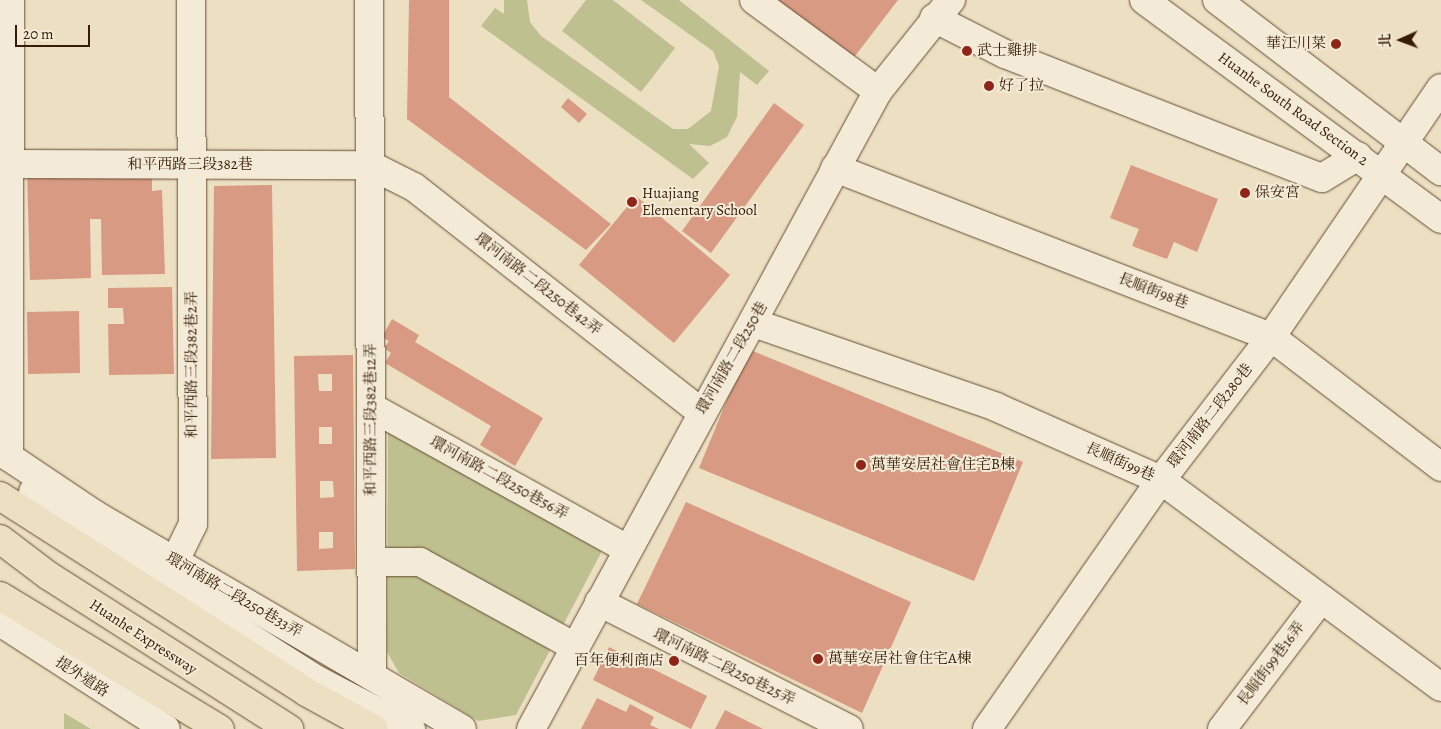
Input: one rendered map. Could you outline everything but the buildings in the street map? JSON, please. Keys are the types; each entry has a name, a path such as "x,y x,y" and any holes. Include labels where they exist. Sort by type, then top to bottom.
{"highway":[{"path":"0,496 76,537 306,692 374,729"},
{"name":"Huanhe Expressway","path":"0,539 49,576 289,729"},
{"path":"0,596 220,729"}],"street":[{"path":"10,0 3,168 5,453 30,490 76,537 319,681 411,729"},
{"name":"和平西路三段382巷2弄","path":"175,561 193,524 191,0"},
{"name":"和平西路三段382巷12弄","path":"369,0 372,676"},
{"path":"754,0 878,90"},
{"name":"Huanhe South Road Section 2","path":"1144,0 1441,219"},
{"path":"1218,0 1441,171"},
{"path":"943,9 1005,54 1322,178 1358,156"},
{"name":"環河南路二段250巷","path":"531,729 700,411 754,323 878,90 943,9"},
{"name":"環河南路二段280巷","path":"988,729 1161,480 1271,337 1381,176 1401,142 1441,88"},
{"name":"和平西路三段382巷","path":"3,168 370,165"},
{"name":"環河南路二段250巷42弄","path":"370,165 414,186 700,411"},
{"name":"長順街98巷","path":"836,168 1271,337 1441,467"},
{"name":"長順街99巷","path":"754,323 996,407 1161,480 1441,687"},
{"name":"環河南路二段250巷56弄","path":"371,407 628,549"},
{"name":"環河南路二段250巷33弄","path":"5,453 175,561 462,729"},
{"path":"371,562 420,562 575,647"},
{"name":"長順街99巷16弄","path":"1222,729 1321,599"},
{"name":"環河南路二段250巷25弄","path":"599,602 850,729"},
{"name":"提外道路","path":"0,622 166,729"}],"green space":[{"path":"504,0 527,0 530,22 541,36 673,129 688,129 711,111 719,66 713,51 641,0 679,0 769,71 757,85 740,72 737,117 727,137 710,146 689,144 709,163 693,179 481,26 495,8 504,14"},
{"path":"586,0 613,0 675,48 641,92 562,31"},
{"path":"388,431 602,551 516,715 478,721 399,673 387,652"},
{"path":"64,713 91,729 64,729"}],"place":[{"name":"華江川菜","path":"1336,44"},
{"name":"武士雞排","path":"967,51"},
{"name":"好了拉","path":"989,86"},
{"name":"保安宮","path":"1245,193"},
{"name":"Huajiang Elementary School","path":"632,202"},
{"name":"萬華安居社會住宅B棟","path":"861,465"},
{"name":"萬華安居社會住宅A棟","path":"818,659"},
{"name":"百年便利商店","path":"674,661"}]}
